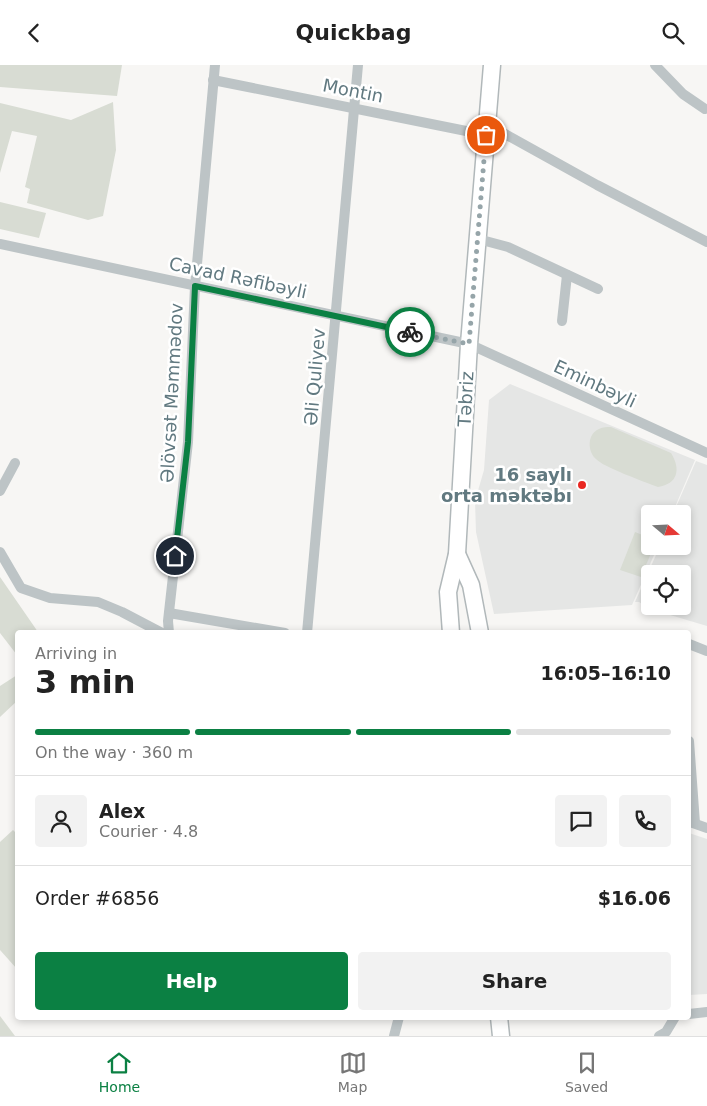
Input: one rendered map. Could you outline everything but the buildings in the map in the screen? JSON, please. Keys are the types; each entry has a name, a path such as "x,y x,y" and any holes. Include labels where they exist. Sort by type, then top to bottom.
{"main road":[{"name":"Təbriz","path":"450,630 448,592 458,554 469,344 492,65"},
{"name":"Təbriz","path":"458,554 471,585 479,630"},
{"path":"499,1020 501,1036"}],"street":[{"name":"Əlövsət Məmmədov","path":"169,630 169,613 188,442 195,286 215,65"},
{"name":"Əli Quliyev","path":"307,630 337,316 358,65"},
{"path":"655,65 683,94 705,109"},
{"name":"Montin","path":"213,80 487,130 707,242"},
{"path":"478,239 508,247 598,289"},
{"name":"Cavad Rəfibəyli","path":"0,244 469,344"},
{"path":"562,321 567,275"},
{"name":"Eminbəyli","path":"469,344 707,453"},
{"path":"0,491 15,463"},
{"path":"0,553 20,588 50,598 98,602 122,611 157,630"},
{"path":"169,613 268,630"},
{"path":"691,645 707,651"},
{"path":"691,795 692,822 707,828"},
{"path":"691,1014 707,1012"},
{"path":"394,1036 398,1020"},
{"path":"659,1036 666,1032 674,1020"}],"shaded area":[{"path":"0,65 122,65 117,96 0,87"},
{"path":"113,102 116,150 103,216 88,220 27,203 30,189 25,187 37,136 12,131 0,173 0,103 71,120"},
{"path":"0,202 46,213 39,238 0,229"},
{"name":"16 saylı orta məktəbı","path":"510,384 695,460 676,505 641,505 641,555 654,555 650,565 641,565 641,585 632,605 494,614 476,532 475,501 484,470 489,400"},
{"path":"611,427 671,453 677,470 674,479 670,483 658,487 615,470 596,459 590,449 591,437 597,430"},
{"path":"696,461 707,465 707,626 670,615 691,615 691,565 652,565 656,555 691,555 691,505 677,505"},
{"path":"635,532 641,534 641,555 650,555 646,565 641,565 641,577 620,570"},
{"path":"0,577 37,630 15,630 15,652 0,633"},
{"path":"641,589 641,603 635,602"},
{"path":"15,676 15,703 0,717 0,686"},
{"path":"13,830 15,832 15,967 0,950 0,842"},
{"path":"691,834 707,839 707,994 691,995"},
{"path":"0,1016 15,1036 0,1036"}],"way so far":[{"path":"410,332 469,344 486,135"}],"place":[{"name":"16 saylı orta məktəbı","path":"582,485"}],"route":[{"path":"175,556 188,442 195,286 410,332"}]}
